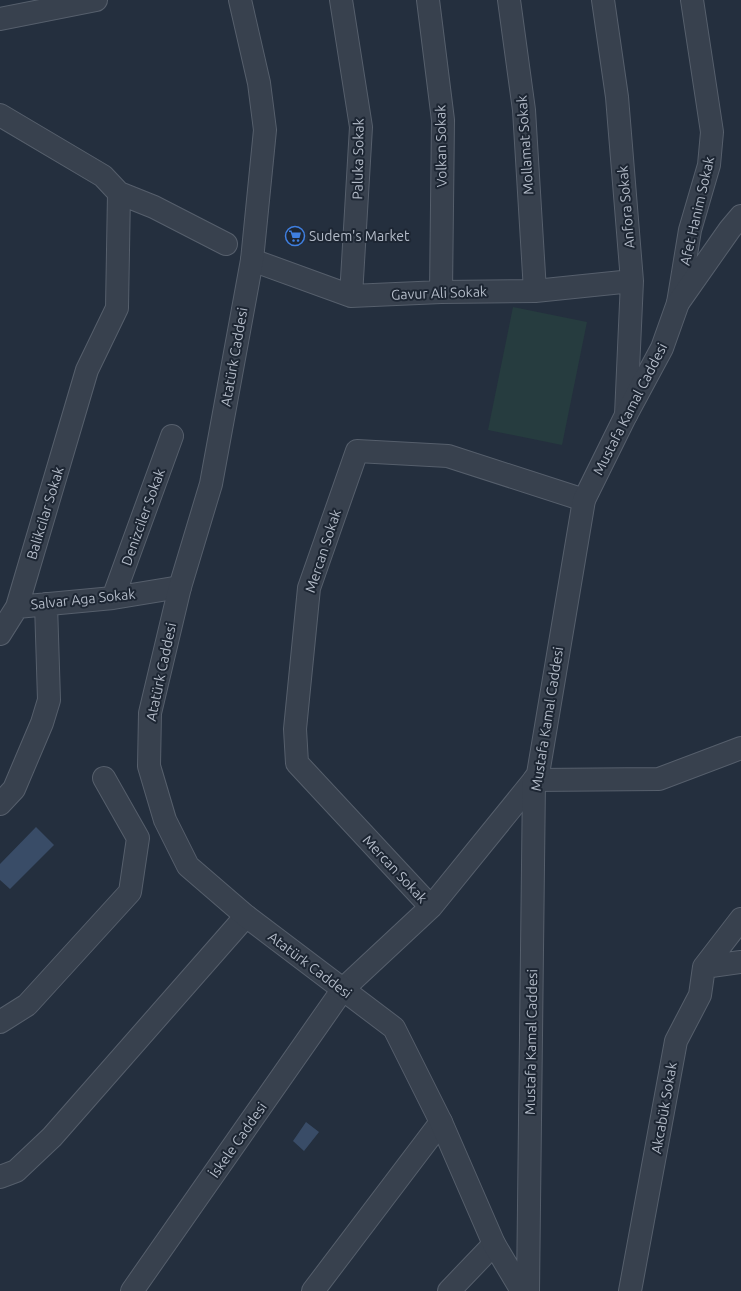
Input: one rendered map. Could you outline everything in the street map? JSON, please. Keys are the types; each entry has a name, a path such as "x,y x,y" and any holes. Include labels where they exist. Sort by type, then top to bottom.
{"street":[{"path":"0,19 96,0"},
{"name":"Atatürk Caddesi","path":"240,0 259,83 265,130 252,260 211,484 180,586 150,712 149,766 165,820 188,866 246,916 394,1028 441,1122 494,1244 522,1291"},
{"name":"Paluka Sokak","path":"341,0 362,127 351,296"},
{"name":"Volkan Sokak","path":"428,0 443,120 441,292"},
{"name":"Mollamat Sokak","path":"509,0 524,110 535,291"},
{"name":"Anfora Sokak","path":"603,0 617,96 632,281 626,415"},
{"name":"Afet Hanim Sokak","path":"678,303 690,230 709,165 712,132 692,0"},
{"path":"0,115 103,176 119,193 154,208 226,244"},
{"name":"Balikcilar Sokak","path":"17,607 87,370 116,308 119,193"},
{"name":"Mustafa Kamal Caddesi","path":"528,1291 534,780 539,766 584,500 626,415 662,348 678,303 730,229 741,216"},
{"name":"Gavur Ali Sokak","path":"252,260 351,296 441,292 535,291 632,281"},
{"name":"Denizciler Sokak","path":"113,598 172,436"},
{"name":"Mercan Sokak","path":"431,907 297,763 295,729 309,588 356,451 448,456 584,500"},
{"name":"Salvar Aga Sokak","path":"0,634 17,607 113,598 180,586"},
{"path":"0,804 14,789 42,723 49,700 46,604"},
{"path":"534,780 659,779 741,748"},
{"path":"0,1022 27,1005 130,892 138,838 104,778"},
{"name":"İskele Caddesi","path":"134,1291 343,990 431,907 534,780"},
{"path":"0,1177 16,1170 52,1137 246,916"},
{"path":"704,967 741,919"},
{"path":"704,967 741,962"},
{"name":"Akcabük Sokak","path":"630,1291 676,1042 700,995 704,967"},
{"path":"313,1291 441,1122"},
{"path":"449,1291 494,1244"}],"green space":[{"path":"513,307 587,322 562,445 488,430"}],"water":[{"path":"36,827 54,845 10,889 0,880 0,864"},
{"path":"306,1122 319,1132 304,1151 293,1141"}],"place":[{"name":"Sudem's Market","path":"295,236"}]}
